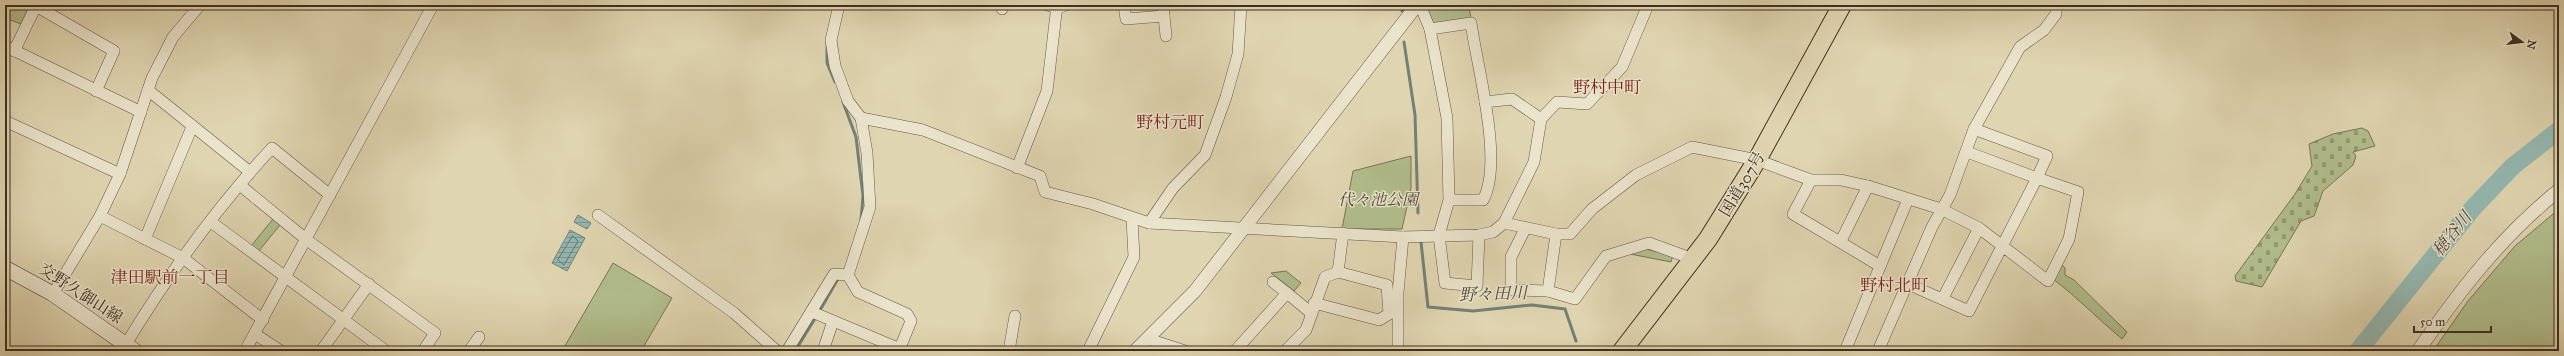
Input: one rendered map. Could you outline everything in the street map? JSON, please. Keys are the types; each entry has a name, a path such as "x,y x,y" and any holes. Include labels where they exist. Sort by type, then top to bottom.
{"highway":[{"name":"国道307号","path":"1622,351 1693,258 1757,160 1842,5"}],"main road":[{"name":"交野久御山線","path":"5,268 53,294 131,347"}],"street":[{"path":"53,294 100,216 120,174 148,90 173,37 200,5"},
{"path":"244,351 263,320 307,240 434,5"},
{"path":"839,5 831,40 835,66 848,101 861,118 867,153 870,207 843,274"},
{"path":"1124,5 1126,19 1164,11 1166,36"},
{"path":"1149,223 1173,188 1205,155 1226,97 1238,54 1241,5"},
{"path":"1135,351 1195,291 1245,230 1417,5"},
{"path":"1420,5 1430,29 1447,118 1449,200 1439,235 1445,284 1477,286 1479,235"},
{"path":"861,118 923,130 1040,176 1046,192 1093,204 1132,219 1149,223 1245,230 1343,233 1403,237 1479,235 1493,232 1504,223 1534,162 1541,119 1557,102 1587,104 1622,68 1648,5"},
{"path":"1878,351 1941,209 1950,195 1967,152 1974,129 2020,47 2044,30 2056,14 2056,5"},
{"path":"96,91 114,51 36,6 10,48 96,91 141,112"},
{"path":"1017,168 1046,91 1057,6"},
{"path":"1430,29 1471,23 1486,102 1491,142 1489,190 1483,200 1449,200"},
{"path":"148,90 192,127 250,172"},
{"path":"1486,102 1512,99 1541,119"},
{"path":"5,121 120,174"},
{"path":"145,239 192,127"},
{"path":"1908,284 1943,298 1969,311 2038,178 2046,156 1974,129"},
{"path":"1504,223 1525,229 1556,234 1570,234 1592,209 1636,175 1692,147 1757,160 1811,180 1841,180 1868,186 1941,209 1978,228 2001,247 2048,281 2069,239 2078,192 1967,152"},
{"path":"131,347 162,285 241,186 250,172 272,148 330,196"},
{"path":"1811,180 1793,214 1841,241 1880,266"},
{"path":"241,186 307,240 436,333 423,351"},
{"path":"1841,241 1868,186"},
{"path":"2418,351 2457,294 2505,238 2559,190"},
{"path":"1845,351 1908,199"},
{"path":"598,215 734,313 778,351"},
{"path":"100,216 183,258 263,320"},
{"path":"1088,351 1134,257 1132,219"},
{"path":"211,222 386,351"},
{"path":"1943,298 1978,228"},
{"path":"1525,229 1510,257 1511,290 1548,291 1575,299 1606,256 1649,243 1693,258"},
{"path":"1338,272 1343,233"},
{"path":"1548,291 1556,234"},
{"path":"1398,351 1398,293 1403,237"},
{"path":"1273,282 1287,293 1312,307 1379,320 1389,314 1387,285 1338,272 1324,277 1312,307 1306,330 1285,351"},
{"path":"787,351 816,313 834,274 843,274"},
{"path":"816,313 903,350 911,321 907,314 858,292 843,274"},
{"path":"321,351 369,284"},
{"path":"1235,351 1287,293"},
{"path":"1009,351 1015,316"},
{"path":"823,351 833,321"},
{"path":"255,334 281,351"},
{"path":"469,351 479,337"},
{"path":"1148,339 1186,349"}],"green space":[{"path":"8,5 30,5 21,24 5,18"},
{"path":"1425,5 1469,5 1471,19 1434,24"},
{"path":"2362,128 2368,131 2375,146 2353,152 2356,156 2353,165 2323,191 2314,216 2301,221 2262,287 2236,281 2235,276 2295,194 2312,166 2309,144 2333,134"},
{"name":"代々池公園","path":"1411,156 1411,188 1402,229 1342,229 1353,171"},
{"path":"2559,209 2559,351 2433,351 2468,301 2515,246"},
{"path":"273,219 280,225 258,252 251,246"},
{"path":"1645,249 1673,255 1671,262 1630,254"},
{"path":"613,263 672,298 641,351 562,351"},
{"path":"2061,264 2065,268 2065,275 2074,280 2127,332 2122,339 2052,278"},
{"path":"1286,271 1301,283 1294,291 1271,273"}],"water":[{"path":"578,215 591,223 587,229 574,222"},
{"path":"570,230 585,238 567,271 552,263"}],"waterway":[{"name":"野々田川","path":"1401,5 1402,11"},
{"name":"野々田川","path":"1404,42 1415,115 1418,213"},
{"path":"827,46 827,63 835,82"},
{"path":"843,102 856,137 863,196 861,220"},
{"name":"穂谷川","path":"2358,351 2473,208 2513,166 2559,130"},
{"name":"野々田川","path":"1421,242 1428,307 1473,311 1532,305 1565,309 1576,341"},
{"path":"819,312 839,277"},
{"path":"795,351 816,317"}],"district":[{"name":"野村中町","path":"1607,87"},
{"name":"野村元町","path":"1170,122"},
{"name":"津田駅前一丁目","path":"170,277"},
{"name":"野村北町","path":"1894,285"}]}
